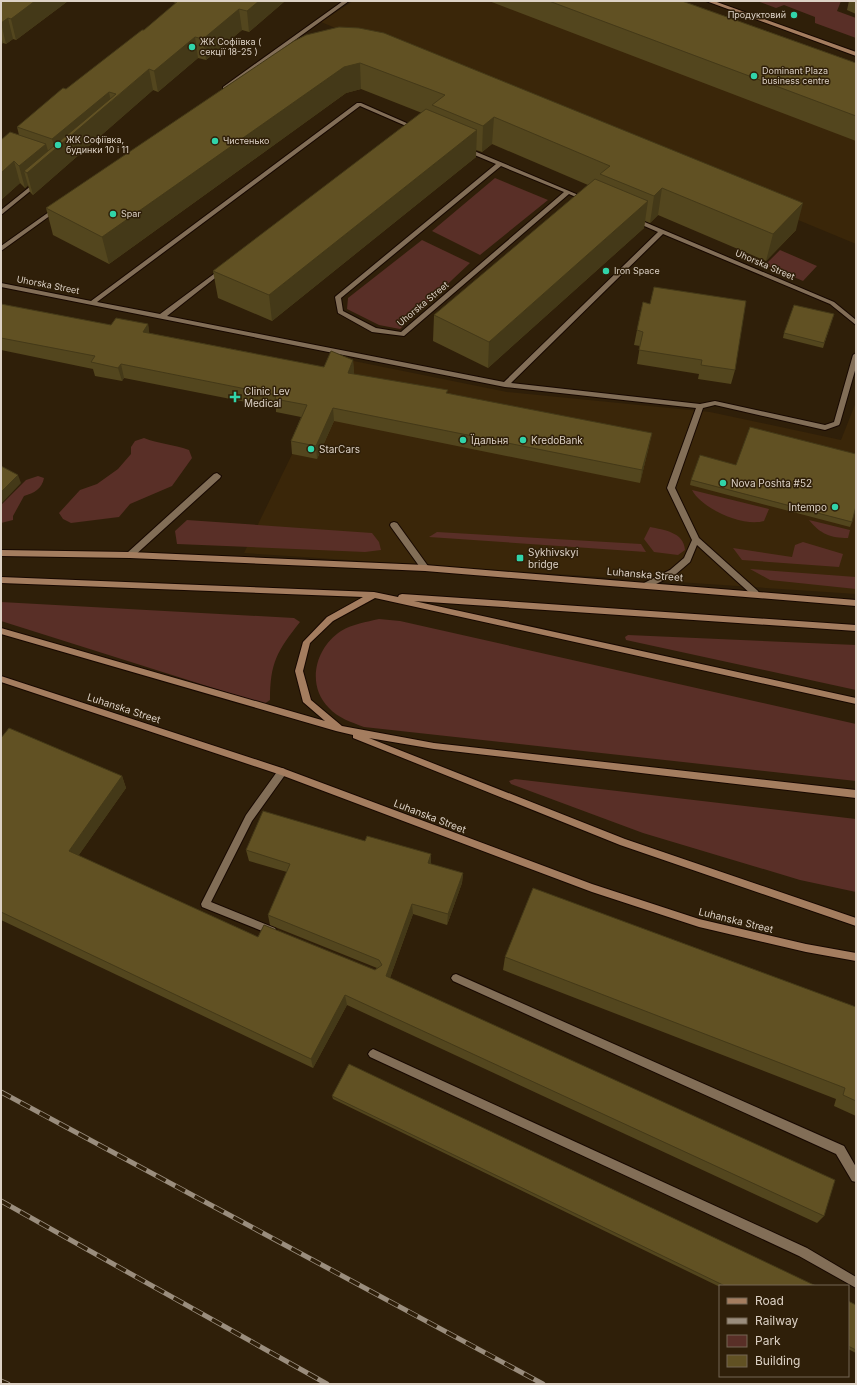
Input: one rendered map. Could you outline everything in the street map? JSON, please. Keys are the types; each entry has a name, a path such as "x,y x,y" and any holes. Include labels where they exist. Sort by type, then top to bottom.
{"main road":[{"path":"709,1 856,54"},
{"name":"Luhanska Street","path":"1,553 130,555 425,568 754,593 856,603"},
{"path":"1,580 374,596 856,628"},
{"path":"856,701 374,596 330,619 307,642 299,670 307,702 340,729 434,746 856,794"},
{"path":"1,631 340,729 624,842 856,922"},
{"name":"Luhanska Street","path":"1,680 282,772 592,888 699,922 806,948 856,958"}],"street":[{"path":"217,94 346,1"},
{"path":"92,303 359,104 422,131"},
{"path":"400,132 408,125"},
{"path":"464,148 590,201"},
{"name":"Uhorska Street","path":"500,164 338,297 340,312 374,330 402,334 568,192"},
{"path":"1,213 42,179"},
{"path":"1,249 64,203"},
{"name":"Uhorska Street","path":"626,216 832,303 856,323"},
{"path":"505,385 662,231"},
{"path":"161,317 230,264"},
{"name":"Uhorska Street","path":"1,285 505,385 700,406 715,403 825,428 836,422 856,355"},
{"path":"700,406 671,488 696,540 754,593"},
{"path":"130,555 217,476"},
{"path":"394,525 425,568"},
{"path":"647,585 673,572 687,560 696,540"},
{"path":"282,772 250,818 205,904 283,936"},
{"path":"456,978 840,1150 856,1177"},
{"path":"374,1054 803,1252 856,1283"}],"shaded area":[{"path":"353,1 684,1 856,63 856,244 321,22"},
{"path":"339,358 507,392 710,412 841,440 856,402 856,594 244,553"}],"green space":[{"path":"757,1 841,1 837,11 856,18 856,38 815,23 815,17 784,5 776,8"},
{"path":"495,178 548,200 480,255 432,231"},
{"path":"422,240 470,263 400,329 379,325 347,309 348,298"},
{"path":"780,250 817,266 803,281 765,265"},
{"path":"144,438 189,450 192,458 172,486 130,504 119,517 71,523 63,519 59,513 80,490 97,484 118,469 131,454 131,447 135,441"},
{"path":"38,476 44,478 39,488 24,496 13,516 13,520 1,523 1,505 26,480"},
{"path":"692,490 769,509 764,521 755,522 735,519 714,510 705,504"},
{"path":"187,520 372,533 379,542 381,550 365,552 177,544 175,531"},
{"path":"809,520 850,530 848,538 826,534 817,529"},
{"path":"650,527 667,531 677,536 684,544 685,550 678,555 654,552 644,539"},
{"path":"437,532 641,544 646,552 429,537"},
{"path":"803,542 843,554 839,567 742,560 733,548 792,557 795,545"},
{"path":"750,569 856,577 856,589 770,580"},
{"path":"1,602 294,618 300,622 276,658 271,676 270,700 264,704 1,621"},
{"path":"379,619 400,621 856,724 856,781 364,727 341,717 329,708 322,699 318,689 316,678 317,667 325,647 332,638 341,631 355,625"},
{"path":"628,635 856,645 856,690 626,640 625,637"},
{"path":"515,779 856,819 856,892 800,880 643,833 511,784 509,781"}],"building":[{"path":"1,1 35,1 11,19 8,18 1,23"},
{"path":"178,1 259,1 247,11 239,9 203,39 195,37 154,71 149,69 27,173 24,171 116,94 109,92 52,139 17,127 63,88 66,89 142,30 144,30"},
{"path":"549,1 682,1 856,63 856,116"},
{"path":"339,27 359,28 384,33 803,203 773,234 662,188 654,196 600,174 610,166 494,117 483,126 432,105 445,95 360,63 344,67 102,237 46,208 294,41 306,35"},
{"path":"426,109 477,130 269,295 213,271"},
{"path":"10,132 46,144 19,166 14,161 1,173 1,140"},
{"path":"595,179 648,201 489,342 434,315"},
{"path":"654,287 746,301 735,370 701,365 702,360 639,350 643,332 637,330 643,302 650,304"},
{"path":"1,304 111,325 116,318 148,324 143,332 324,367 331,351 353,360 348,373 448,390 446,393 652,433 642,470 333,408 316,446 291,441 307,405 275,399 276,395 121,364 118,368 91,362 95,356 1,338"},
{"path":"794,305 834,314 824,343 784,333"},
{"path":"750,427 856,454 856,506 852,522 691,480 700,455 736,465"},
{"path":"1,466 18,475 1,492"},
{"path":"9,728 122,776 69,851 258,937 264,925 375,970 382,965 379,960 268,915 290,864 246,850 263,811 365,841 367,836 431,854 428,863 463,873 448,914 412,904 386,976 835,1180 824,1216 345,995 311,1059 1,912 1,738"},
{"path":"533,888 856,1007 856,1101 843,1095 845,1088 505,957"},
{"path":"349,1064 814,1285 723,1285 332,1096"},
{"path":"849,1302 856,1305 856,1350 849,1346"}],"railway":[{"path":"1,1092 543,1384"},
{"path":"1,1201 327,1384"},
{"path":"1,1381 8,1384"}],"place":[{"name":"Продуктовий","path":"794,15"},
{"name":"ЖК Софіївка ( секції 18-25 )","path":"192,47"},
{"name":"Dominant Plaza business centre","path":"754,76"},
{"name":"Чистенько","path":"215,141"},
{"name":"ЖК Софіївка, будинки 10 і 11","path":"58,145"},
{"name":"Spar","path":"113,214"},
{"name":"Iron Space","path":"606,271"},
{"name":"Clinic Lev Medical","path":"235,397"},
{"name":"Їдальня","path":"463,440"},
{"name":"KredoBank","path":"523,440"},
{"name":"StarCars","path":"311,449"},
{"name":"Nova Poshta #52","path":"723,483"},
{"name":"Intempo","path":"835,507"},
{"name":"Sykhivskyi bridge","path":"520,558"}]}
